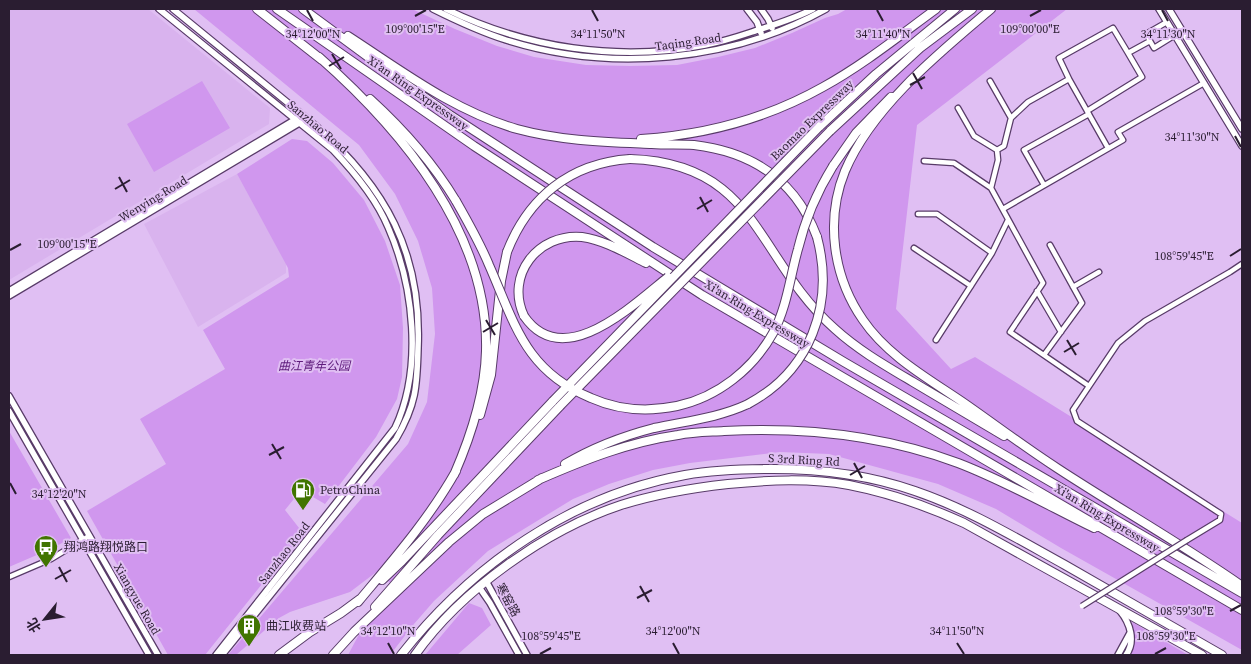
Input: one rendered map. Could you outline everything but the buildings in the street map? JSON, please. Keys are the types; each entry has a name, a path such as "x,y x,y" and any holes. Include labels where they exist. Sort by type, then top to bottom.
{"highway":[{"path":"256,9 319,57 368,98 400,128 428,161 456,201 477,238 517,331 532,355 546,370 572,390 595,400 632,409 657,408 688,402 722,387 743,371 761,352 779,320 806,220 832,166 872,114 991,9"},
{"name":"Xi'an Ring Expressway","path":"277,9 474,146 689,287 1242,610"},
{"path":"304,9 428,89 481,117 539,134 574,139 694,145 725,151 747,158 766,169 790,190 808,216 817,237 822,257 823,281 820,311 814,331 803,354 788,373 768,392 748,404 717,416 652,429 607,443 578,456 510,497 460,532 354,632"},
{"name":"Xi'an Ring Expressway","path":"304,9 394,76 473,130 653,247 828,353 1242,593"},
{"path":"612,141 659,138 700,132 740,122 783,106 822,88 845,74 936,9"},
{"name":"Baomao Expressway","path":"692,256 819,127 876,74 956,9"},
{"path":"333,655 397,580 560,406 830,131 920,48 972,9"},
{"path":"319,57 384,121 424,171 456,226 474,270 484,312 485,363 478,408 454,475"},
{"path":"920,71 871,127 856,150 843,176 836,202 834,225 834,246 841,276 849,297 864,321 889,349 930,380 1055,467"},
{"path":"358,602 432,511 454,475 472,437 489,387 507,252 517,228 534,204 553,187 573,174 610,162 630,159 660,161 693,171 715,183 744,209 802,295 820,316 840,333 880,362 1055,467 1242,586"},
{"path":"689,287 637,259 602,243 583,237 566,238 552,242 540,250 529,260 524,268 518,291 524,316 536,329 549,336 563,338 586,333 617,317 692,256"},
{"path":"279,655 310,632 358,602 402,561 692,256"},
{"path":"538,480 609,452 678,435 778,429 844,435 912,448 976,470 1014,487 1150,556"},
{"name":"S 3rd Ring Rd","path":"400,655 430,619 476,576 515,546 571,513 625,491 685,475 716,471 780,469 815,470 856,476 901,486 954,506 1029,545 1222,655"},
{"name":"S 3rd Ring Rd","path":"416,655 464,600 486,581 551,538 581,522 620,506 676,491 757,481 813,481 848,485 879,492 931,508 964,523 1202,655"}],"street":[{"name":"Sanzhao Road","path":"159,9 333,150 354,173 373,199 388,226 405,272 410,311 411,368 408,392 394,428 216,655"},
{"name":"Sanzhao Road","path":"173,9 334,142 368,179 382,199 401,239 409,262 419,321 416,390 409,416 392,446 222,655"},
{"name":"Taqing Road","path":"446,9 471,21 522,38 579,50 607,52 647,52 706,45 760,29 786,28 826,9"},
{"path":"747,9 757,22 762,36"},
{"path":"761,9 768,18 772,29"},
{"name":"Taqing Road","path":"438,10 466,25 508,41 557,52 606,58 665,56 698,53 722,48 762,36 772,29 813,9"},
{"path":"1159,9 1242,146"},
{"path":"1169,9 1242,129"},
{"path":"1167,22 1146,34 1154,48 1175,35"},
{"path":"1044,185 1024,150 1088,112 1142,77 1112,28 1059,58 1069,79 1088,112 1108,148"},
{"path":"1128,53 1150,41"},
{"path":"996,150 1004,146 1011,118 1028,102 1069,79"},
{"path":"990,81 1011,118"},
{"path":"1003,209 1123,140 1118,132 1204,83"},
{"path":"958,108 974,136 996,150 998,160 991,188"},
{"name":"Wenying Road","path":"9,296 304,117"},
{"name":"Wenying Road","path":"9,291 297,122"},
{"path":"924,161 954,163 991,188 1043,283 1010,332 1090,386"},
{"path":"918,214 937,214 992,253"},
{"path":"936,340 992,253 1008,220"},
{"path":"1044,355 1082,303 1050,245"},
{"path":"914,248 971,286"},
{"path":"1082,606 1220,520 1221,514 1077,421 1073,410 1118,343 1145,321 1242,264"},
{"path":"1073,287 1099,272"},
{"path":"1037,291 1061,332"},
{"name":"Xiangyue Road","path":"9,396 158,655"},
{"name":"Xiangyue Road","path":"9,411 150,655"},
{"path":"9,577 51,559 89,536"},
{"name":"寒窑路","path":"486,581 527,655"},
{"name":"寒窑路","path":"479,587 519,655"},
{"path":"1117,608 1127,620 1130,631 1131,642 1126,655"},
{"path":"1118,655 1130,631"}],"shaded area":[{"path":"9,9 148,9 270,108 269,124 9,280"},
{"path":"237,174 286,263 286,273 198,327 144,224"}],"green space":[{"path":"194,9 412,9 497,46 534,57 586,65 630,66 677,65 755,48 847,9 1067,9 917,125 896,309 951,369 975,357 1242,523 1242,650 1061,548 996,509 938,484 829,454 780,452 690,463 653,470 609,484 573,499 488,551 434,601 390,655 348,655 364,625 399,594 379,570 350,592 290,612 279,618 236,655 228,655 408,444 427,402 435,334 432,288 418,241 395,194 359,145"},
{"path":"202,81 230,128 154,172 127,124"},
{"name":"曲江青年公园","path":"292,139 307,141 333,163 364,200 385,241 400,285 403,328 402,377 397,399 376,437 325,504 301,490 285,510 303,533 205,655 168,655 87,511 166,464 140,419 225,369 203,330 289,277 288,268 237,174"},
{"path":"9,431 71,538 9,567"},
{"path":"469,603 482,608 491,625 457,655 425,655"},
{"path":"1132,622 1188,655 1130,655 1134,638"}],"place":[{"name":"PetroChina","path":"303,511"},
{"name":"翔鸿路翔悦路口","path":"46,568"},
{"name":"曲江收费站","path":"249,647"}]}
